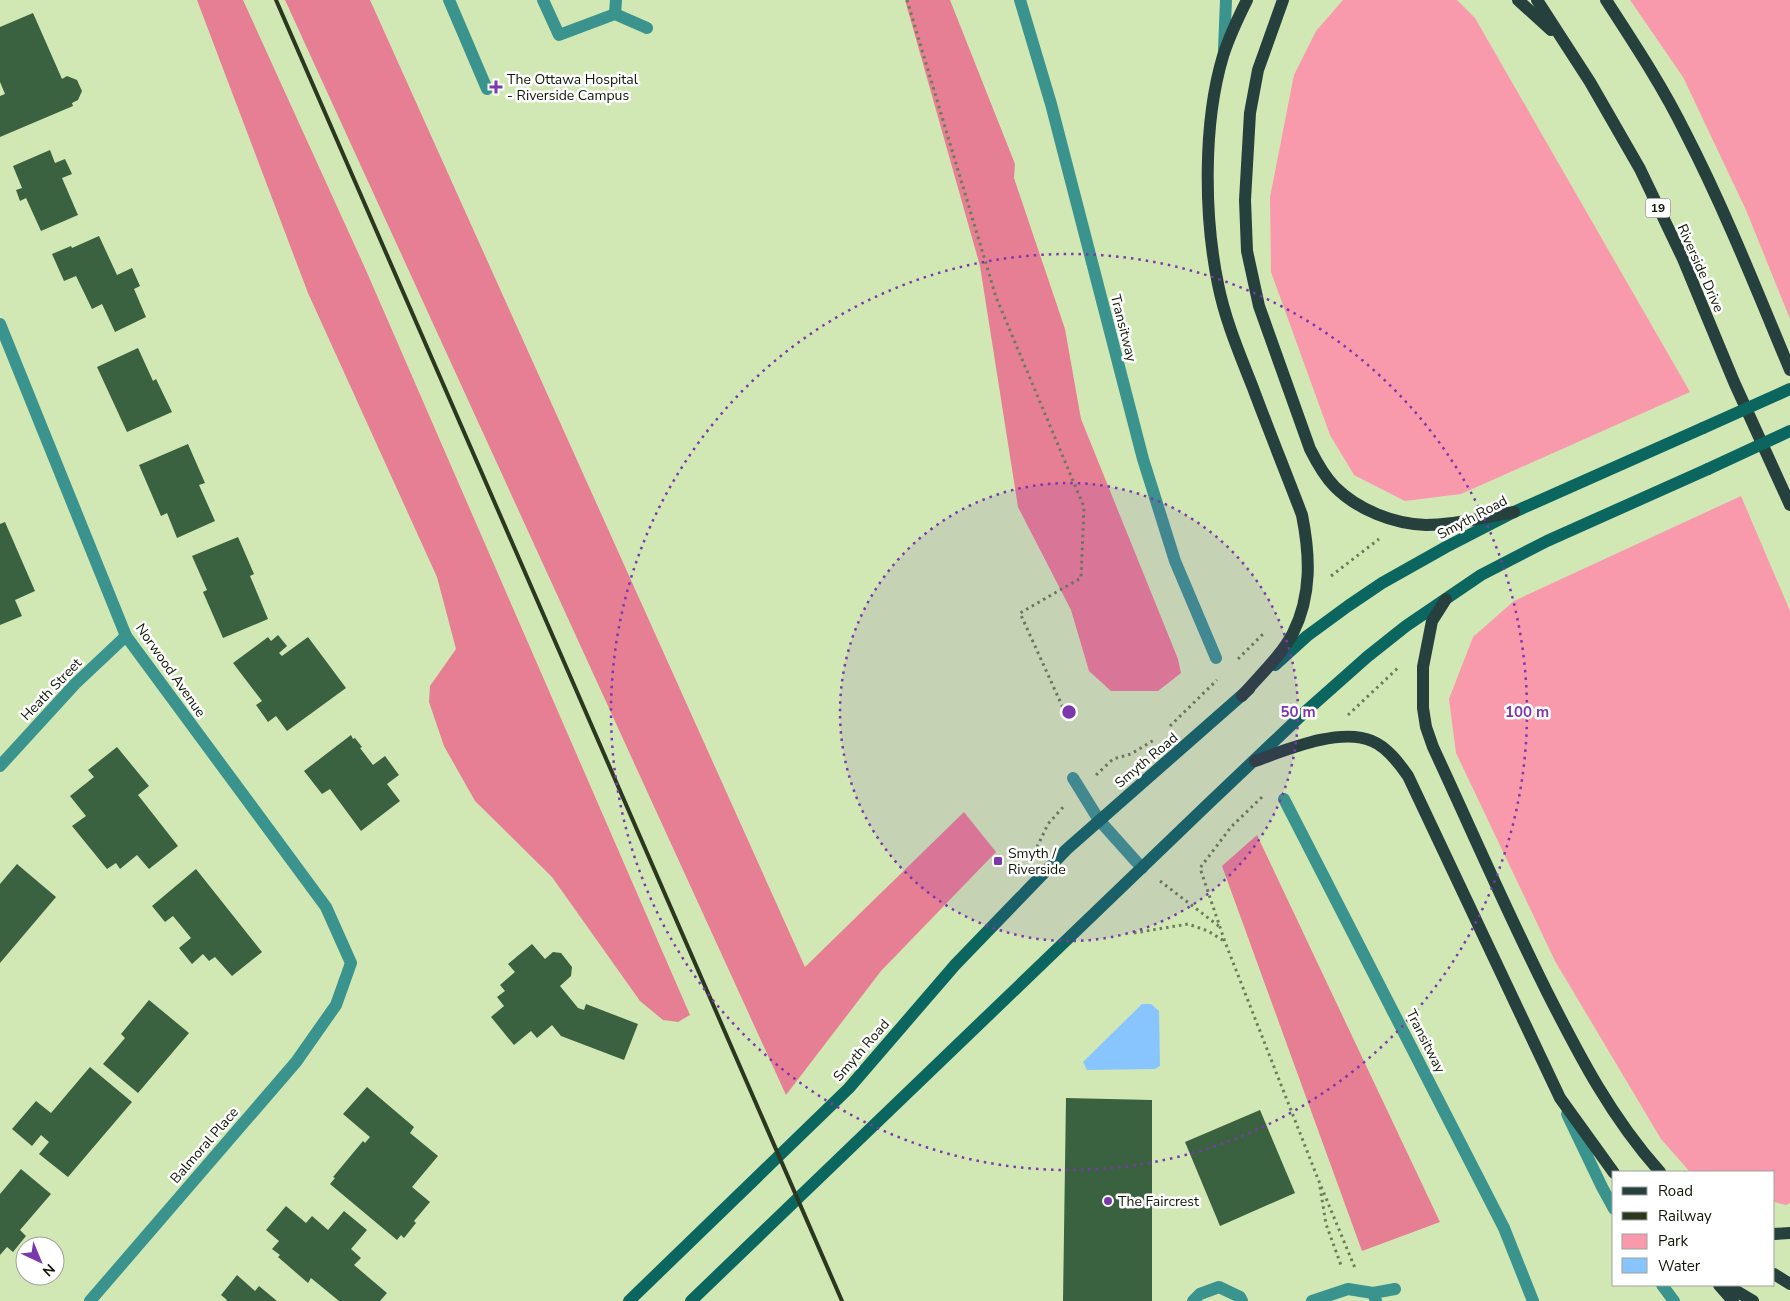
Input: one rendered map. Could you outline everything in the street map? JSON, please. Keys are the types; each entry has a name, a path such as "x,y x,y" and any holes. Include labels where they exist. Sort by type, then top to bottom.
{"main road":[{"path":"1242,696 1293,634 1304,606 1309,560 1302,515 1240,355 1218,285 1210,215 1209,140 1214,97 1224,55 1247,0"},
{"path":"1284,0 1258,70 1250,113 1245,200 1247,251 1259,306 1288,392 1314,456 1321,470 1335,488 1353,502 1398,521 1426,525 1450,523 1514,512"},
{"path":"1275,24 1293,0"},
{"path":"1518,0 1565,42"},
{"name":"Riverside Drive","path":"1537,0 1590,82 1640,169 1683,260 1734,382 1790,505"},
{"path":"1606,0 1686,132 1714,192 1790,370"},
{"name":"Smyth Road","path":"629,1301 848,1088 955,965 1067,850 1242,696 1307,636 1382,583 1514,512 1790,389"},
{"path":"691,1301 1305,712 1367,657 1406,626 1481,576 1547,541 1790,431"},
{"path":"1446,599 1432,621 1423,667 1423,708 1426,727 1433,747 1526,950 1580,1057 1602,1095 1629,1134 1659,1171"},
{"path":"1255,761 1308,742 1352,736 1372,741 1386,750 1398,762 1408,776 1560,1098 1612,1171"},
{"path":"1775,1234 1790,1233"},
{"path":"1775,1275 1790,1284"},
{"path":"1720,1286 1733,1301"},
{"path":"1728,1286 1753,1301"}],"street":[{"path":"450,0 487,89"},
{"path":"542,0 559,35 616,14 647,28"},
{"path":"616,0 616,14"},
{"name":"Transitway","path":"1020,0 1051,104 1143,460 1175,561 1216,658"},
{"path":"1224,55 1226,0"},
{"name":"Norwood Avenue","path":"0,324 126,636 326,908 351,963 336,1005"},
{"name":"Heath Street","path":"0,766 75,684 126,636"},
{"path":"1073,778 1099,820 1142,868"},
{"name":"Transitway","path":"1284,799 1504,1228 1534,1301"},
{"name":"Balmoral Place","path":"90,1301 296,1062 336,1005"},
{"path":"1560,1098 1612,1205"},
{"path":"1663,1286 1674,1301"},
{"path":"1194,1301 1200,1294 1219,1287 1240,1297 1242,1301"},
{"path":"1312,1301 1348,1289 1375,1297 1395,1289"}],"path":[{"path":"907,0 996,298 1084,507 1081,578 1020,613 1069,721"},
{"path":"1333,574 1377,541"},
{"path":"1232,666 1272,626"},
{"path":"1349,714 1400,667"},
{"path":"1165,730 1218,679"},
{"path":"1113,759 1131,754 1159,736"},
{"path":"1266,793 1230,827 1200,868 1225,942 1352,1264 1375,1297"},
{"path":"1142,868 1220,928"},
{"path":"1134,932 1188,924 1208,931 1225,942"},
{"path":"1318,1179 1326,1224 1348,1289"}],"green space":[{"path":"1343,0 1457,0 1475,18 1690,392 1461,494 1405,501 1354,475 1330,435 1271,272 1270,197 1294,75 1316,31"},
{"path":"1630,0 1790,0 1790,319 1746,210 1683,77"},
{"path":"1741,496 1790,611 1790,1203 1786,1205 1775,1202 1775,1171 1689,1171 1661,1139 1555,961 1456,753 1449,699 1473,637 1514,601"}],"shaded area":[{"path":"197,0 243,0 365,268 690,1015 678,1022 663,1020 640,1001 552,877 475,801 444,746 429,702 430,686 456,649 437,577 308,293"},
{"path":"285,0 370,0 805,967 964,812 996,852 881,971 786,1095"},
{"path":"905,0 950,0 1015,164 1014,178 1065,329 1081,419 1178,659 1181,673 1158,691 1111,691 1089,671 1071,610 1018,507 980,266"},
{"path":"1257,835 1440,1222 1362,1251 1222,866"}],"water":[{"path":"1142,1004 1151,1004 1159,1011 1160,1066 1155,1069 1087,1070 1083,1062"}],"building":[{"path":"33,13 62,79 67,76 77,80 82,91 78,100 72,103 73,106 0,137 0,96 5,94 0,82 0,27"},
{"path":"50,150 55,163 65,159 72,174 62,178 78,215 41,231 26,198 20,201 16,190 22,188 13,166"},
{"path":"99,236 117,275 132,268 140,286 134,289 146,317 115,332 102,304 92,309 76,276 64,281 52,254 71,246 72,248"},
{"path":"138,348 153,381 156,379 172,412 127,432 97,367"},
{"path":"188,444 205,483 199,485 215,521 177,538 167,513 161,516 139,465"},
{"path":"5,522 35,591 15,600 22,616 0,625 0,524"},
{"path":"238,537 254,574 250,576 268,619 223,638 203,592 207,590 192,556"},
{"path":"278,635 287,646 279,653 282,656 308,637 346,688 287,731 276,716 268,722 256,705 262,701 233,663 268,637 271,641"},
{"path":"351,735 362,747 360,748 373,765 385,756 399,775 387,784 400,801 361,831 330,789 322,794 304,771"},
{"path":"117,747 149,786 138,795 178,846 149,869 137,855 120,869 116,863 107,869 72,826 86,816 70,796 94,777 88,770"},
{"path":"17,864 56,897 0,963 0,884"},
{"path":"196,869 262,952 232,976 215,957 209,961 203,954 192,964 179,948 191,938 173,916 165,922 152,906"},
{"path":"532,944 545,959 553,952 561,953 572,967 571,976 560,986 578,1008 584,1010 586,1004 638,1024 624,1060 561,1036 552,1025 537,1038 531,1031 514,1045 491,1017 504,1006 497,997 505,991 500,985 515,972 508,964"},
{"path":"149,1000 189,1033 138,1093 103,1064 125,1038 121,1034"},
{"path":"90,1067 132,1102 68,1177 39,1154 49,1142 41,1135 32,1146 12,1129 36,1101 51,1113"},
{"path":"367,1087 414,1127 410,1133 438,1156 412,1187 430,1202 414,1221 416,1223 404,1238 401,1235 397,1240 330,1184 335,1178 333,1177 363,1141 365,1143 370,1137 343,1114"},
{"name":"The Faircrest","path":"1066,1098 1152,1100 1152,1301 1063,1301"},
{"path":"1260,1110 1295,1193 1220,1226 1185,1142"},
{"path":"21,1169 51,1194 20,1230 26,1236 15,1236 15,1250 13,1252 7,1247 0,1255 0,1194"},
{"path":"286,1206 306,1223 312,1216 328,1230 344,1211 367,1230 351,1249 361,1258 354,1265 387,1293 380,1301 339,1301 311,1278 308,1283 278,1257 280,1255 272,1249 279,1241 266,1230"},
{"path":"237,1275 255,1291 259,1286 277,1301 226,1301 221,1295"}],"railway":[{"path":"276,0 842,1301"}],"place":[{"name":"The Ottawa Hospital - Riverside Campus","path":"496,87"},
{"name":"Smyth / Riverside","path":"998,861"},
{"name":"The Faircrest","path":"1108,1201"}]}
